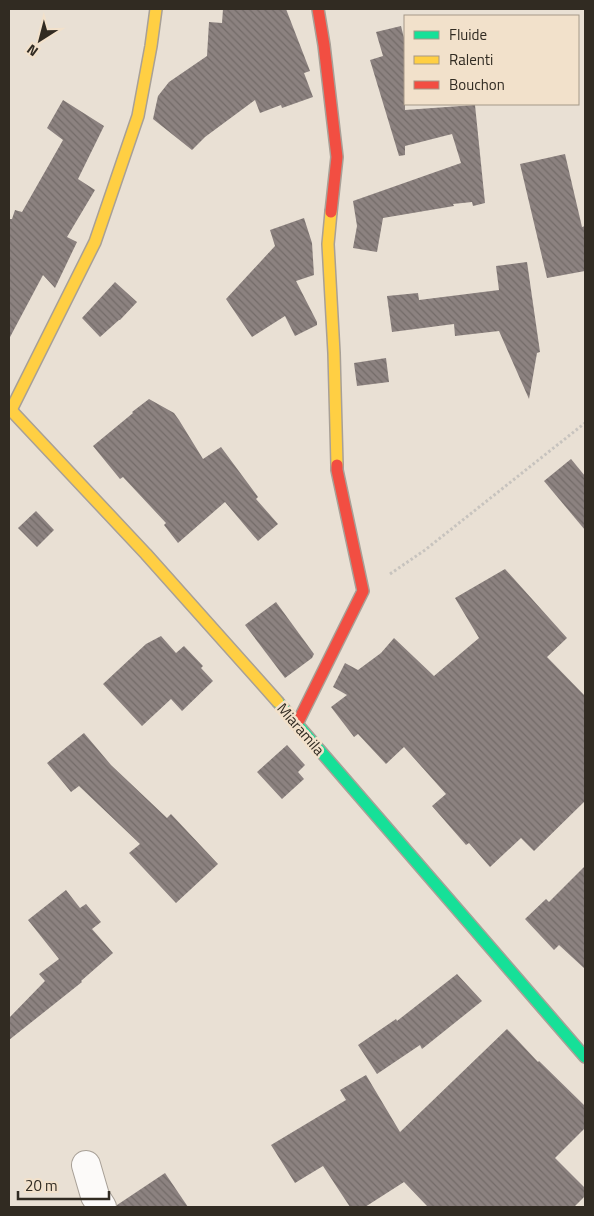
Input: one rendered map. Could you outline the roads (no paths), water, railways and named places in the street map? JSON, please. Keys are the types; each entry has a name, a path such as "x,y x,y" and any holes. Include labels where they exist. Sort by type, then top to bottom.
{"street":[{"path":"10,409 95,242 138,116 152,46 156,9"},
{"path":"297,724 363,592 337,470 334,353 328,244 337,157 318,9"},
{"name":"Miaramila","path":"10,409 146,554 297,724 585,1057"},
{"path":"86,1165 95,1196 102,1207"}]}
